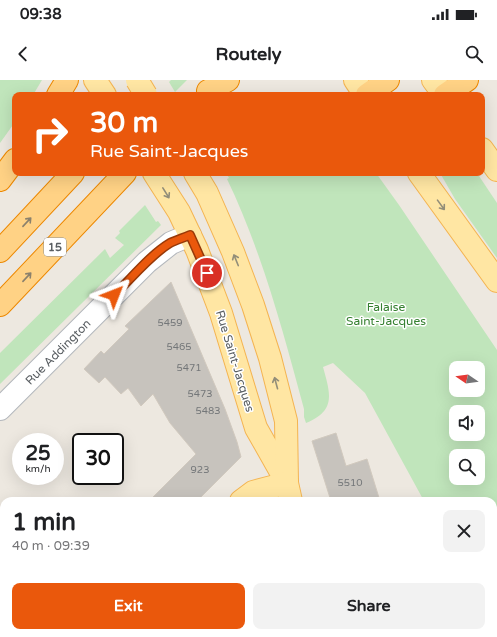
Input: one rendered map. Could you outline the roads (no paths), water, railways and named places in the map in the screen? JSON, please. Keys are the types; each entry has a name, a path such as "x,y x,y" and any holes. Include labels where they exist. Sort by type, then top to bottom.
{"highway":[{"path":"60,92 67,80"},
{"path":"140,92 148,80"},
{"path":"210,89 228,80"},
{"path":"370,92 388,80"},
{"path":"449,92 467,80"},
{"path":"0,180 12,164"},
{"path":"0,251 70,176"},
{"name":"15","path":"0,305 122,176"}],"main road":[{"path":"96,80 103,92"},
{"path":"137,80 144,92"},
{"path":"355,80 364,92"},
{"path":"433,80 443,92"},
{"path":"485,153 497,170"},
{"name":"Rue Saint-Jacques","path":"156,176 179,212 207,273 236,360 256,428 289,492"},
{"path":"197,176 207,194 243,278 270,358 286,421 289,492 253,492 246,497"},
{"path":"421,176 497,281"}],"street":[{"name":"Rue Addington","path":"0,409 147,262 171,243 190,235"}],"park label":[{"name":"Falaise Saint-Jacques","path":"386,314"}]}
